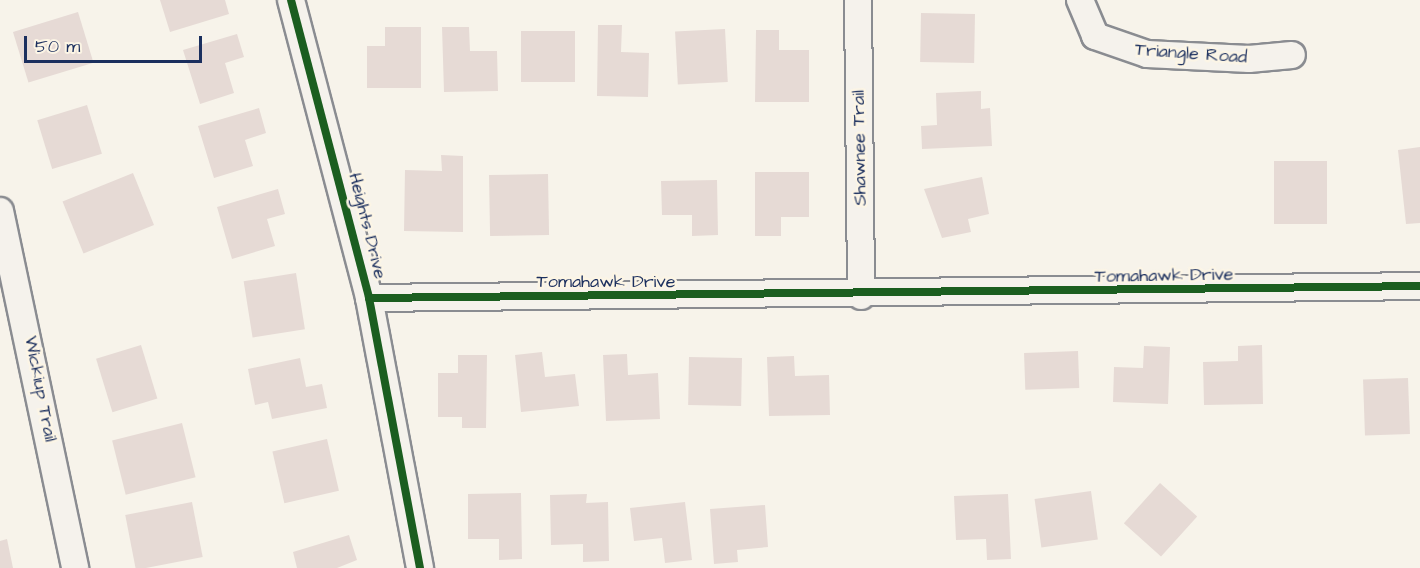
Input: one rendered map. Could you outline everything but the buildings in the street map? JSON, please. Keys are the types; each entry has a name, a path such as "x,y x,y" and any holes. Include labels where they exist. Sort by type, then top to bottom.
{"street":[{"name":"Heights Drive","path":"291,0 369,298 420,568"},
{"name":"Shawnee Trail","path":"858,0 861,296"},
{"name":"Triangle Road","path":"1080,0 1095,36 1147,54 1250,59 1292,55"},
{"name":"Wickiup Trail","path":"0,211 9,279 75,568"},
{"name":"Tomahawk Drive","path":"369,298 861,296 1420,286"}],"cycle path":[{"path":"291,0 369,298 420,568"},
{"path":"369,298 1420,286"}]}
